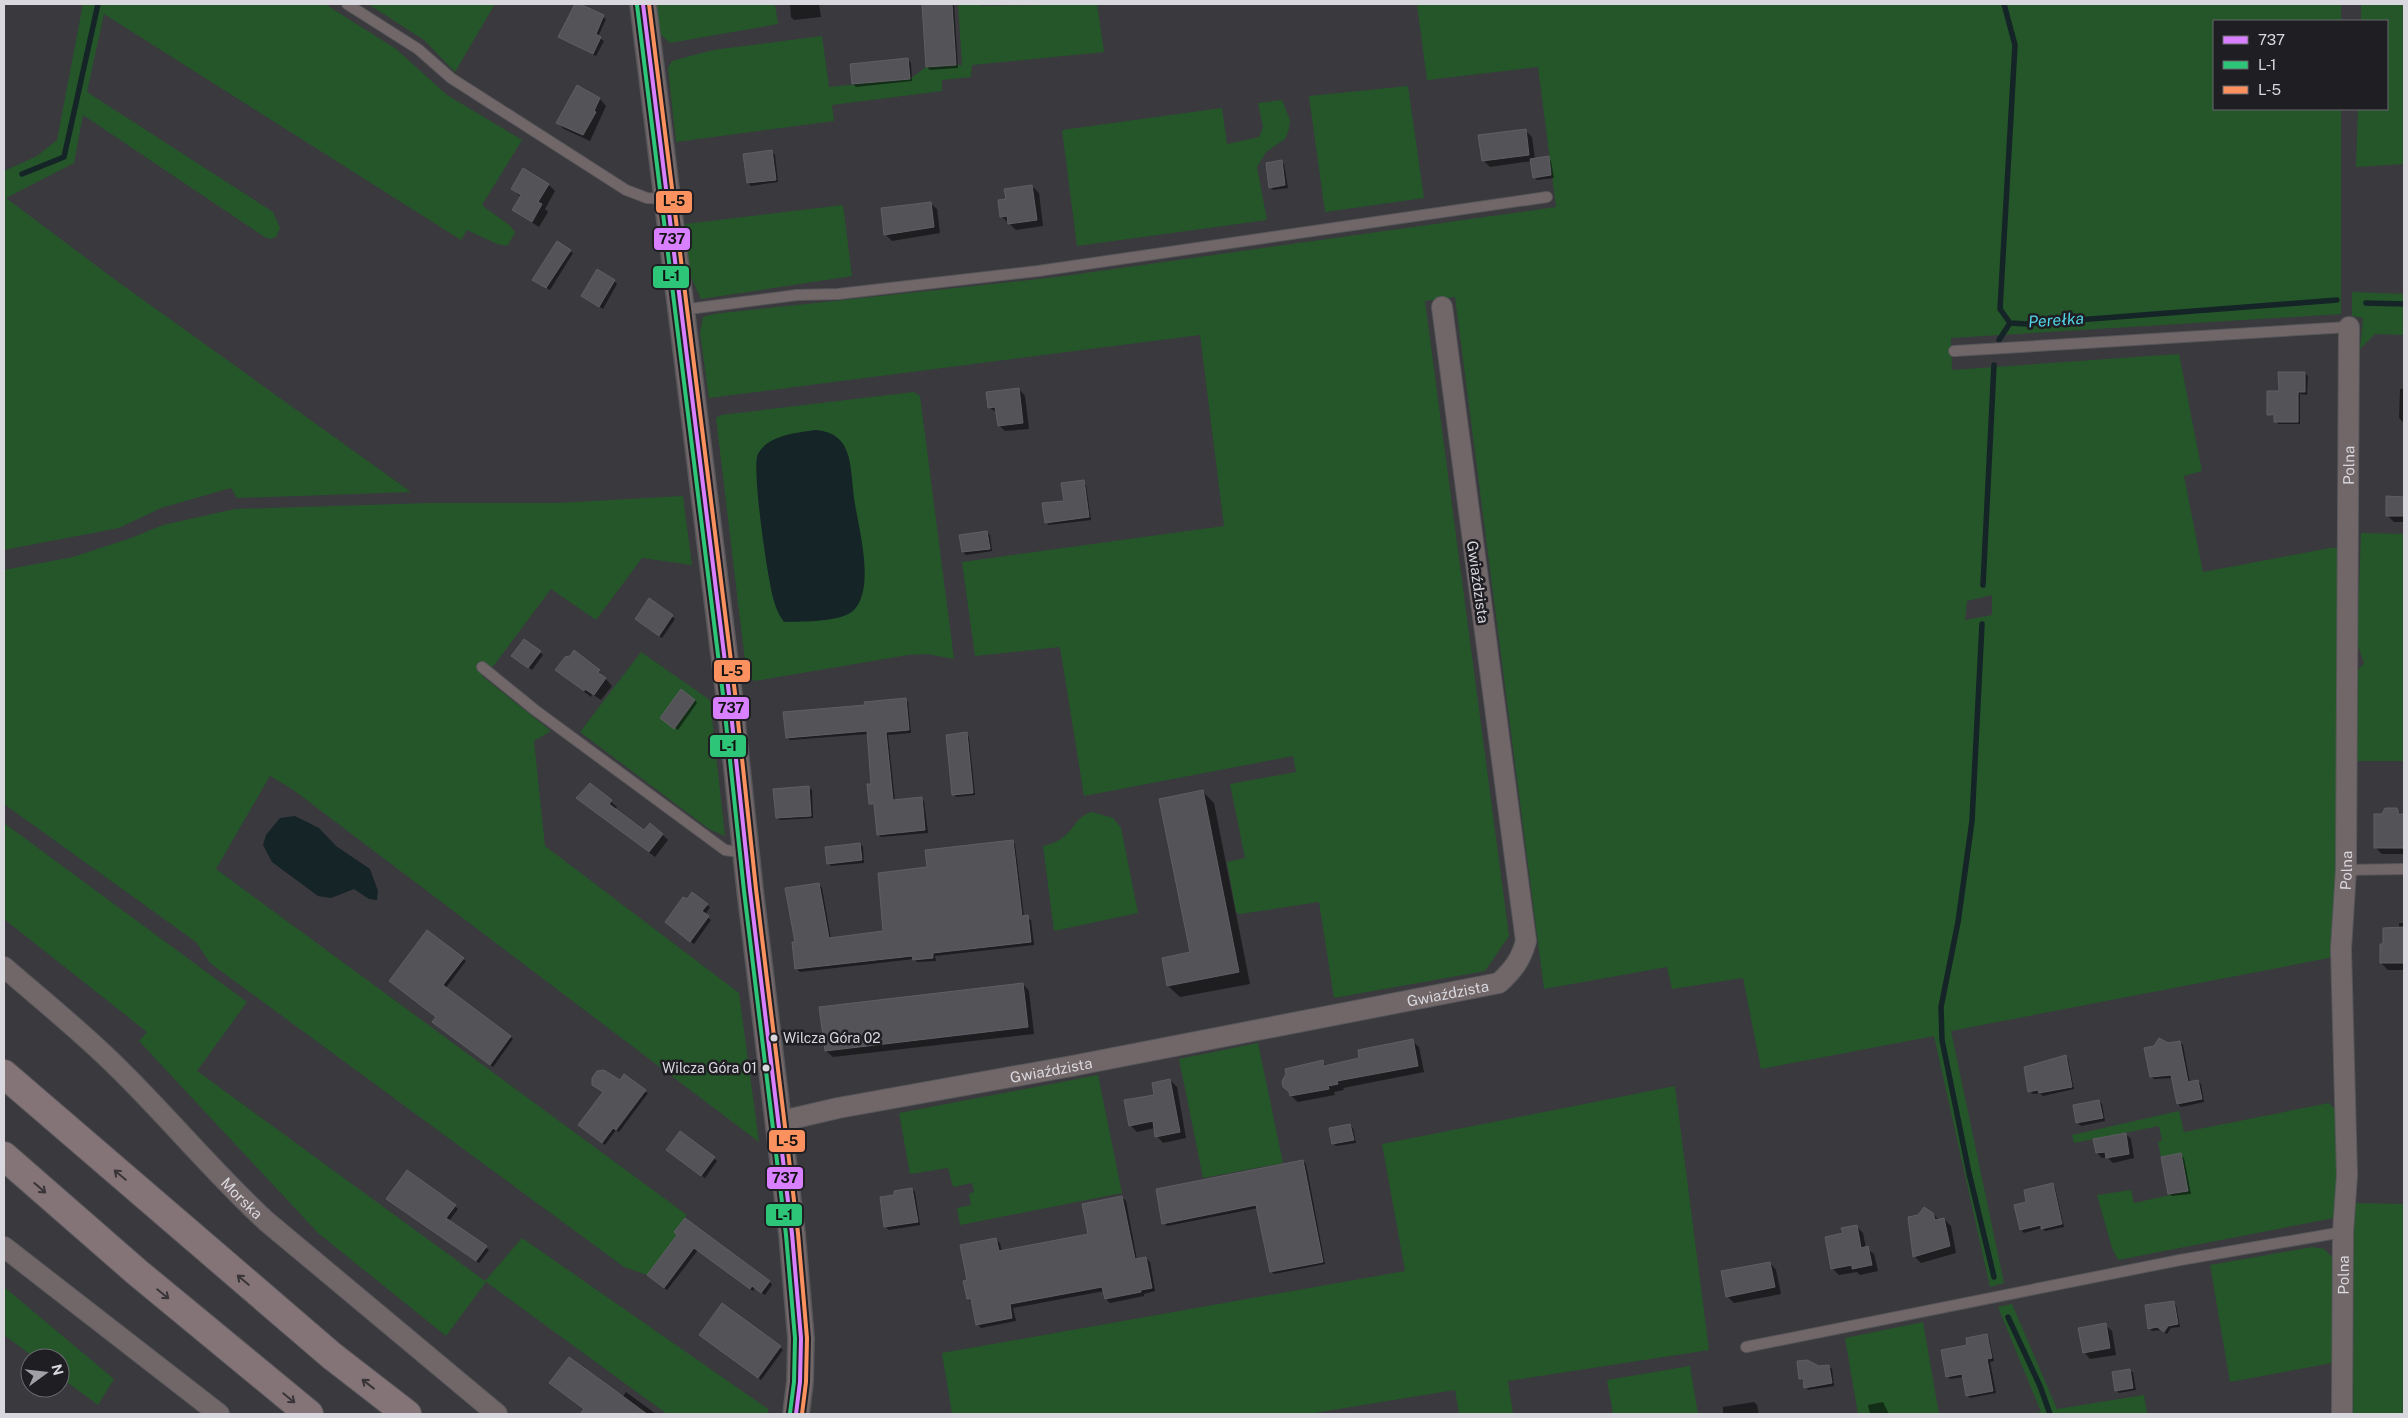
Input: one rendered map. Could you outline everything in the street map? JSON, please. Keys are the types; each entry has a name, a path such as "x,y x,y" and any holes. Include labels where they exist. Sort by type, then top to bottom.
{"highway":[{"path":"4,1074 332,1356 406,1414"},
{"path":"4,1156 138,1273 309,1414"}],"street":[{"path":"643,4 729,694 802,1338 796,1414"},
{"name":"Gwiaździsta","path":"778,1122 838,1108 1072,1066 1498,983 1512,971 1522,955 1526,941 1442,307"},
{"name":"Polna","path":"2342,1414 2343,1232 2347,1175 2341,949 2346,870 2349,327"},
{"name":"Morska","path":"4,967 85,1036 119,1069 224,1181 266,1221 497,1414"},
{"path":"4,1247 218,1414"}],"lane":[{"path":"347,4 418,49 451,78 626,190 648,198 667,199"},
{"path":"680,310 797,295 838,294 1038,271 1548,197"},
{"path":"1954,351 2349,327"},
{"path":"482,667 535,710 725,850 746,853"},
{"path":"2346,870 2404,869"},
{"path":"1746,1347 2189,1259 2343,1232"}],"green space":[{"path":"83,4 325,4 396,49 447,95 522,140 482,205 511,226 515,233 507,246 497,244 467,230 461,240 104,14 87,92 273,212 280,228 276,237 270,239 263,236 83,115 74,163 6,198 114,279 411,492 237,498 231,488 161,508 119,528 4,550 4,171 37,156 57,140"},
{"path":"368,4 495,4 455,72 424,40"},
{"path":"656,4 775,4 778,24 670,43 659,33"},
{"path":"958,4 980,4 981,6 1097,4 1104,52 972,65 971,77 942,80 942,91 832,105 834,121 676,142 668,68 672,61 713,50 822,36 829,87 910,79 926,67 962,65"},
{"path":"1417,4 2341,4 2341,20 2213,20 2213,110 2341,110 2341,314 1951,338 1952,370 2179,354 2202,471 2184,476 2203,572 2330,548 2338,548 2340,568 2335,954 2329,958 1951,1031 2004,1283 1990,1287 1934,1036 1761,1069 1743,978 1672,989 1667,967 1544,989 1455,297 1425,301 1509,936 1485,971 1334,998 1319,902 1240,914 1236,912 1227,862 1245,858 1230,784 1296,772 1293,756 1084,796 1060,647 975,656 962,562 1224,526 1200,335 709,398 700,333 703,317 713,314 1057,277 1556,207 1538,67 1427,80","holes":["1992,595 1992,615 1965,620 1967,601"]},
{"path":"2361,4 2404,4 2404,164 2356,167 2358,110 2388,110 2388,20 2361,20"},
{"path":"1408,86 1424,198 1325,212 1309,96"},
{"path":"1282,100 1290,120 1289,129 1285,139 1266,152 1257,167 1267,220 1077,246 1062,130 1222,108 1227,144 1259,137 1263,127 1258,103"},
{"path":"843,205 852,276 701,299 690,275 685,224"},
{"path":"2352,292 2404,294 2404,335 2375,334 2360,349 2363,318 2352,316"},
{"path":"914,392 920,396 954,659 927,654 908,655 755,681 747,678 716,418 721,415"},
{"path":"683,496 692,565 642,558 596,620 551,589 495,664 482,676 551,731 534,741 545,846 739,993 759,1142 292,789 270,776 216,869 687,1215 674,1232 677,1235 647,1275 624,1267 210,963 196,942 4,804 4,570 73,557 131,538 163,525 235,509 430,503 557,503"},
{"path":"2361,533 2404,534 2404,761 2352,761 2354,675 2364,663 2357,643"},
{"path":"641,652 710,700 725,836 709,829 580,732"},
{"path":"1092,812 1113,818 1121,828 1138,913 1054,931 1043,846 1061,839 1080,819"},
{"path":"4,823 247,1002 197,1071 485,1281 522,1238 768,1409 768,1414 667,1414 486,1282 446,1336 318,1233 139,1041 147,1032 4,919"},
{"path":"1258,1043 1283,1163 1203,1178 1179,1059"},
{"path":"1098,1075 1122,1193 960,1225 957,1208 971,1205 969,1194 974,1192 972,1183 953,1187 948,1168 910,1174 899,1113"},
{"path":"1675,1086 1709,1350 1508,1381 1513,1414 1459,1414 1455,1390 1308,1414 952,1414 942,1353 1405,1271 1382,1144"},
{"path":"2329,1103 2335,1110 2338,1212 2334,1218 2118,1260 2112,1248 2097,1195 2131,1190 2134,1203 2188,1191 2181,1154 2161,1157 2158,1142 2162,1140 2159,1126 2074,1143 2072,1135 2179,1111 2184,1132"},
{"path":"2354,1203 2404,1204 2404,1414 2353,1414"},
{"path":"2313,1247 2324,1249 2336,1261 2332,1363 2230,1382 2210,1265"},
{"path":"4,1287 114,1379 98,1405 70,1384 70,1348 22,1348 4,1335"},
{"path":"2012,1304 2057,1409 2144,1395 2147,1414 2027,1414 2041,1412 1998,1307"},
{"path":"1923,1322 1939,1414 1858,1414 1845,1338"},
{"path":"1690,1366 1698,1414 1613,1414 1607,1380"}],"shaded area":[{"path":"815,430 830,433 839,439 849,457 864,556 864,586 854,610 848,614 831,619 784,622 778,612 771,590 758,501 756,463 758,454 768,443 775,439 799,432"},
{"path":"295,816 319,828 336,846 370,869 378,891 377,900 369,899 354,889 331,898 318,896 272,862 263,845 266,835 280,818"}],"building":[{"path":"575,4 580,4 604,15 596,34 601,37 593,54 558,37"},
{"path":"922,4 952,4 956,65 926,67"},
{"path":"908,58 910,79 852,84 850,64"},
{"path":"577,85 600,98 594,111 596,112 583,135 556,123"},
{"path":"1526,129 1529,155 1482,161 1478,135"},
{"path":"772,150 776,180 747,183 743,154"},
{"path":"1549,156 1551,175 1533,178 1530,159"},
{"path":"1282,160 1285,185 1269,188 1266,163"},
{"path":"523,168 549,184 538,202 542,204 532,222 512,210 521,195 511,189"},
{"path":"1032,185 1037,220 1008,224 1007,216 1000,217 998,200 1006,199 1004,189"},
{"path":"931,202 934,227 884,235 881,208"},
{"path":"557,241 571,250 546,288 532,280"},
{"path":"597,269 615,280 599,307 581,296"},
{"path":"2278,372 2305,372 2305,392 2298,392 2298,422 2274,422 2274,415 2267,415 2267,391 2279,391"},
{"path":"1019,388 1023,423 998,426 995,407 988,408 986,392"},
{"path":"1084,480 1089,517 1045,523 1042,503 1064,501 1061,483"},
{"path":"2386,496 2404,497 2404,516 2386,516"},
{"path":"987,531 990,549 962,552 959,535"},
{"path":"649,598 673,615 659,636 635,619"},
{"path":"524,639 541,651 528,668 511,656"},
{"path":"574,650 600,670 598,672 606,678 594,695 585,689 584,691 555,670 565,657 570,656"},
{"path":"681,689 695,700 674,729 660,718"},
{"path":"906,698 909,730 886,732 893,800 922,797 925,830 877,835 874,804 869,804 867,784 871,784 867,731 786,738 783,712 865,705 864,702"},
{"path":"967,732 973,793 952,795 946,735"},
{"path":"590,783 612,800 609,804 644,830 650,823 663,834 649,852 576,798"},
{"path":"809,786 811,816 776,818 773,789"},
{"path":"1203,790 1239,972 1167,986 1162,958 1190,952 1159,799"},
{"path":"2385,808 2397,808 2399,814 2404,814 2404,848 2374,848 2374,814 2382,814"},
{"path":"1013,840 1022,916 1028,915 1031,942 933,953 933,958 913,960 912,956 795,969 792,942 795,942 785,888 819,883 829,938 883,931 878,873 927,867 925,850"},
{"path":"860,843 862,860 827,864 825,847"},
{"path":"692,892 708,904 702,911 709,916 690,942 665,922 683,897 687,899"},
{"path":"2404,927 2404,963 2380,963 2380,944 2383,944 2383,928"},
{"path":"427,930 464,958 443,985 511,1036 490,1065 432,1022 436,1017 389,981"},
{"path":"1023,983 1028,1027 825,1051 819,1007"},
{"path":"2159,1038 2168,1043 2180,1041 2188,1082 2198,1080 2202,1099 2177,1104 2171,1075 2150,1077 2144,1048 2154,1046"},
{"path":"1413,1039 1418,1066 1337,1081 1338,1084 1328,1086 1329,1089 1290,1096 1289,1092 1283,1087 1282,1081 1286,1074 1285,1069 1323,1060 1324,1066 1359,1058 1358,1050"},
{"path":"2066,1055 2072,1087 2039,1093 2038,1090 2028,1092 2024,1067"},
{"path":"604,1070 620,1080 624,1074 646,1090 616,1130 613,1128 602,1143 578,1125 603,1092 592,1085 592,1078 597,1071"},
{"path":"1170,1079 1180,1132 1155,1137 1153,1121 1129,1126 1124,1100 1154,1095 1152,1083"},
{"path":"2099,1100 2103,1118 2076,1123 2073,1105"},
{"path":"1350,1124 1354,1140 1332,1144 1329,1128"},
{"path":"680,1131 715,1157 701,1176 666,1150"},
{"path":"2126,1133 2129,1154 2106,1158 2105,1152 2096,1153 2093,1139"},
{"path":"2181,1153 2188,1191 2168,1194 2161,1157"},
{"path":"1303,1160 1323,1262 1270,1272 1256,1205 1162,1224 1156,1189"},
{"path":"407,1170 456,1205 446,1218 487,1246 476,1261 386,1199"},
{"path":"2053,1183 2062,1224 2041,1229 2041,1225 2020,1230 2014,1205 2026,1202 2024,1190"},
{"path":"912,1188 918,1222 884,1227 880,1197 894,1195 894,1191"},
{"path":"1122,1196 1135,1259 1146,1257 1152,1288 1105,1299 1102,1287 1010,1304 1012,1318 976,1325 971,1299 967,1299 963,1281 967,1280 960,1245 996,1238 999,1251 1088,1234 1082,1204"},
{"path":"1924,1207 1933,1213 1935,1220 1944,1218 1950,1246 1913,1257 1908,1217 1918,1215"},
{"path":"685,1218 770,1281 761,1293 752,1286 750,1289 694,1248 664,1288 647,1275 677,1235 674,1232"},
{"path":"1857,1225 1861,1248 1868,1246 1872,1265 1852,1269 1852,1265 1831,1269 1825,1237 1843,1233 1841,1228"},
{"path":"1770,1262 1775,1287 1726,1297 1721,1271"},
{"path":"2174,1301 2178,1324 2168,1326 2164,1332 2157,1327 2148,1329 2145,1305"},
{"path":"722,1303 781,1346 758,1378 699,1335"},
{"path":"2106,1323 2110,1348 2083,1353 2078,1328"},
{"path":"1987,1334 1992,1358 1987,1359 1993,1391 1966,1396 1962,1374 1946,1377 1941,1350 1967,1345 1966,1338"},
{"path":"569,1357 647,1414 580,1414 584,1409 549,1383"},
{"path":"1807,1360 1819,1366 1829,1365 1832,1383 1804,1388 1803,1379 1799,1379 1797,1361"},
{"path":"2130,1369 2133,1388 2115,1391 2112,1372"}],"waterway":[{"path":"22,174 64,157 98,4"},
{"name":"Perełka","path":"2004,4 2015,45 2000,309 2010,323 2027,324 2337,300"},
{"name":"Perełka","path":"2366,303 2404,304"},
{"path":"1999,340 2010,323"},
{"path":"1983,585 1994,365"},
{"path":"1982,624 1972,821 1958,922 1941,1007 1942,1040 1969,1173 1994,1277"},
{"path":"2008,1317 2040,1386 2050,1414"}],"transit line":[{"name":"737","path":"643,4 729,694 750,890 792,1234 801,1338 800,1382 796,1414"},
{"name":"L-5","path":"649,4 735,693 756,889 798,1233 807,1338 806,1382 802,1414"},
{"name":"L-1","path":"637,5 723,695 744,891 786,1235 795,1338 794,1382 790,1413"}],"place":[{"name":"Wilcza Góra 02","path":"774,1038"},
{"name":"Wilcza Góra 01","path":"766,1068"}]}
